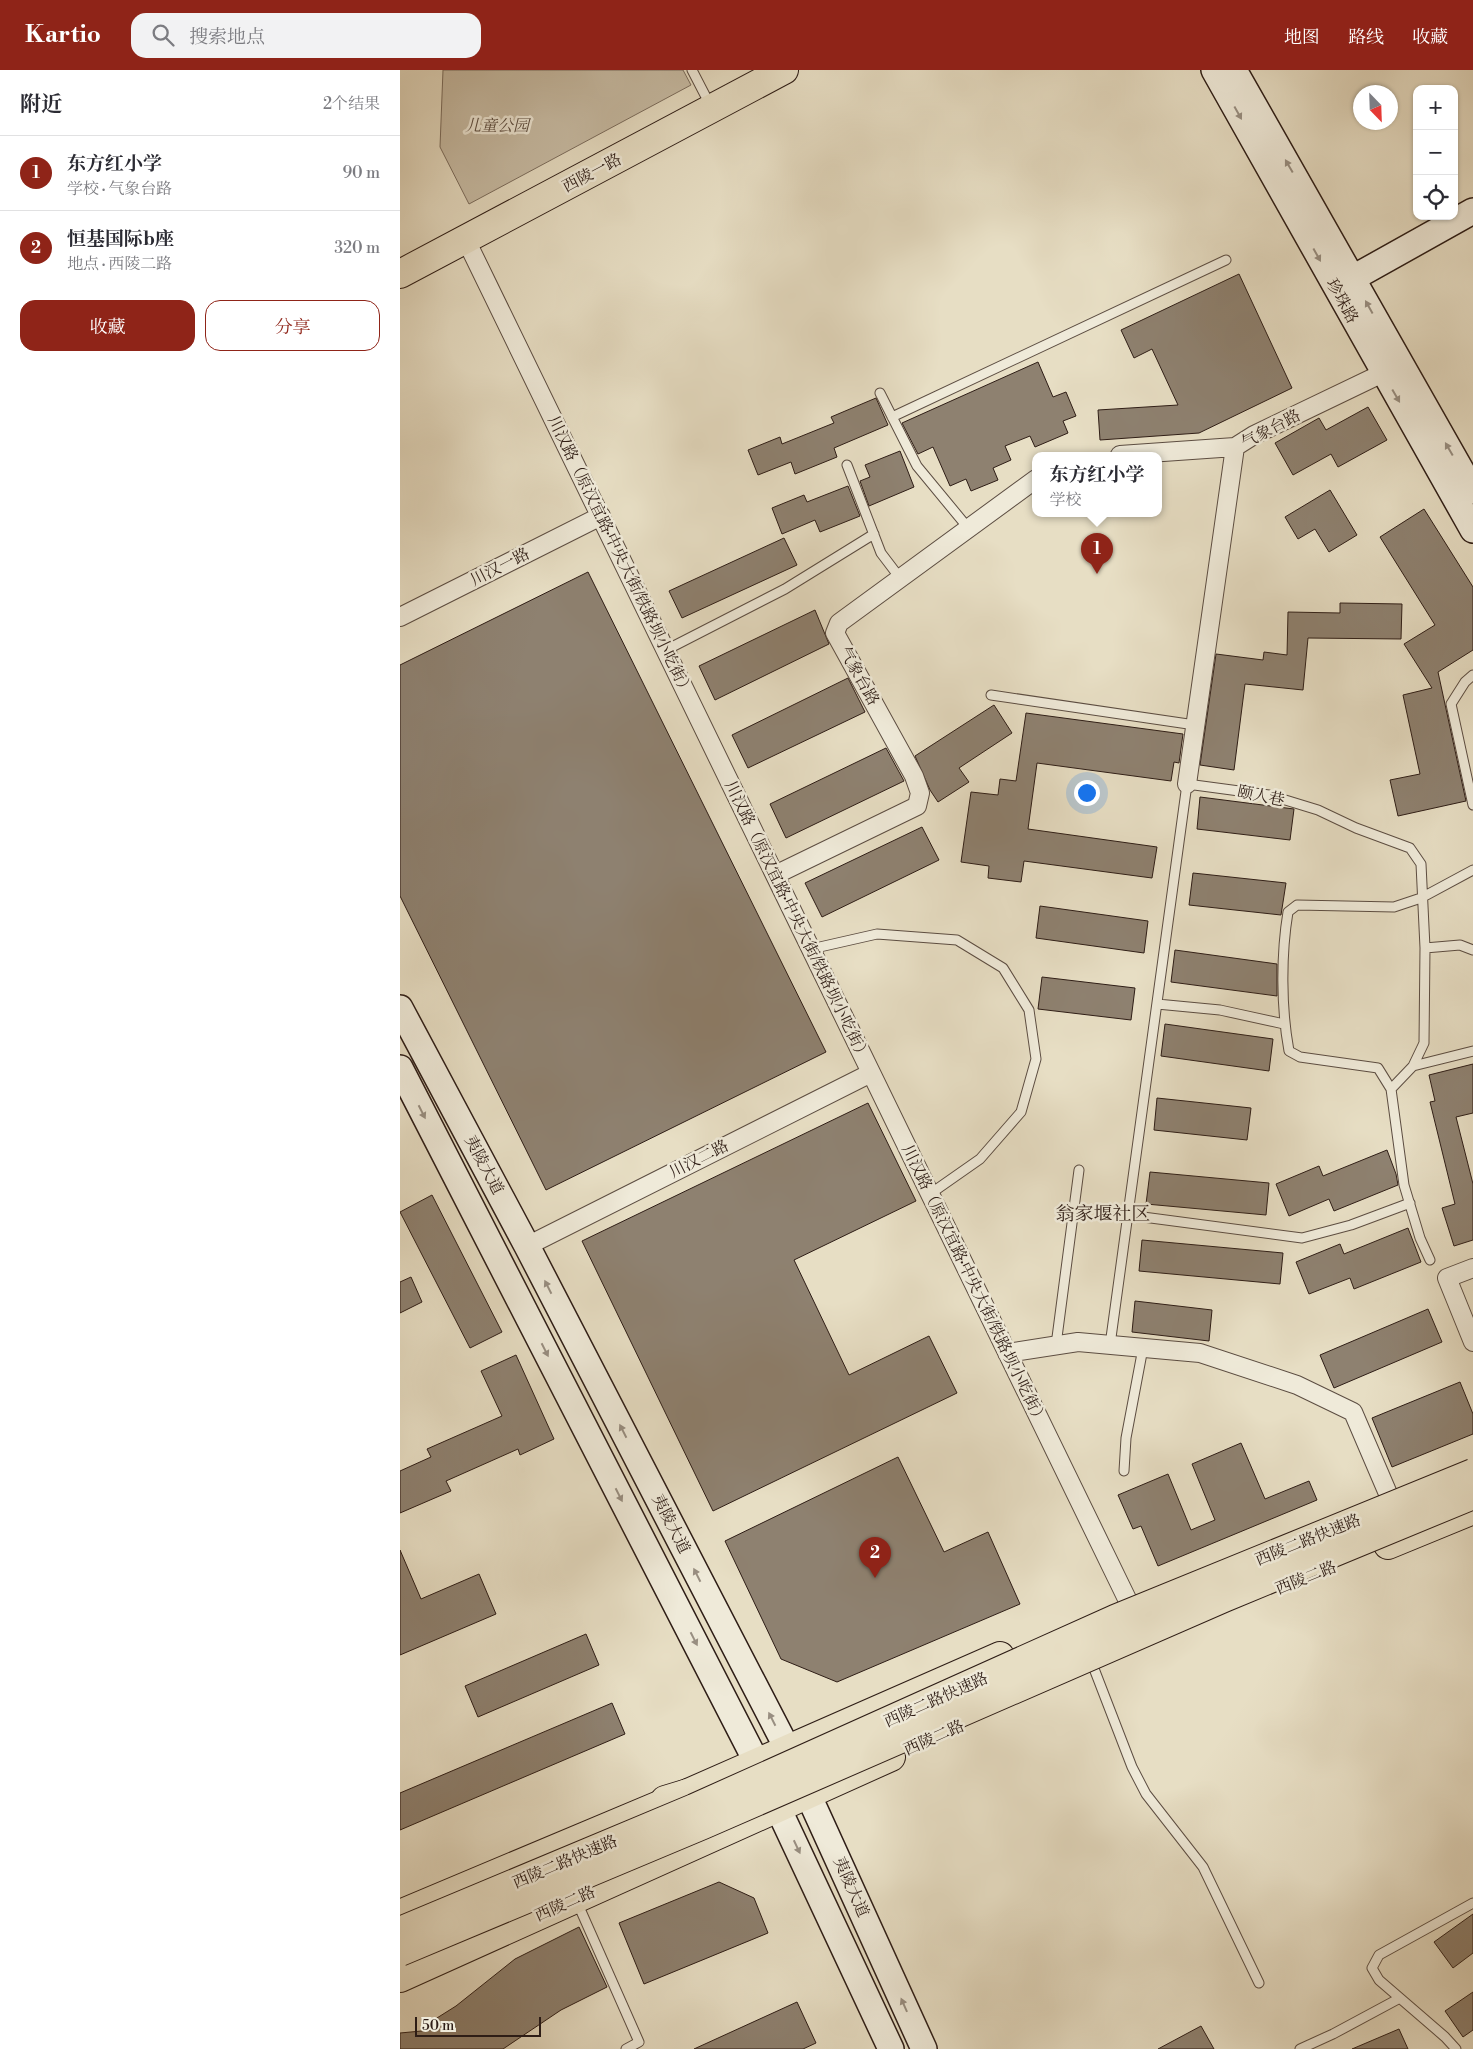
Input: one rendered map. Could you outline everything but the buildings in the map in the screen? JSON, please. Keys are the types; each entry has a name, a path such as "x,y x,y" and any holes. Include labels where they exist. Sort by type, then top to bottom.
{"main road":[{"name":"西陵一路","path":"400,259 757,70"},
{"name":"西陵一路","path":"400,274 784,70"},
{"name":"珍珠路","path":"1214,70 1473,530"},
{"name":"珍珠路","path":"1234,70 1473,491"},
{"path":"1353,278 1473,212"},
{"name":"夷陵大道","path":"400,1008 527,1246 787,1748 924,2049"},
{"name":"夷陵大道","path":"400,1068 756,1761 891,2049"},
{"path":"400,1914 688,1792 1128,1601 1473,1462"},
{"name":"西陵二路快速路","path":"400,1931 694,1808 1115,1619 1473,1473"},
{"name":"西陵二路快速路","path":"400,1952 703,1825 1224,1598 1473,1495"},
{"name":"西陵二路","path":"400,1978 779,1809 1148,1641 1473,1510"},
{"path":"400,1900 542,1841 688,1792"},
{"path":"400,1964 648,1861 703,1825"}],"street":[{"name":"川汉路（原汉宜路·中央大街/铁路坝小吃街）","path":"466,240 1128,1601"},
{"name":"气象台路","path":"1162,452 1235,447 1254,435 1383,373"},
{"path":"1187,784 1235,447"},
{"name":"气象台路","path":"775,875 917,806 920,793 914,776 835,633 839,623 1032,482"},
{"name":"川汉一路","path":"400,617 601,516"},
{"name":"川汉二路","path":"527,1246 871,1072"},
{"path":"1473,1268 1447,1278 1473,1342"},
{"path":"1007,1353 1078,1342 1200,1353 1297,1385 1353,1412 1389,1496"}],"lane":[{"path":"692,70 706,97"},
{"path":"892,417 1226,260"},
{"path":"880,393 917,466 969,529"},
{"path":"847,465 881,553 900,578"},
{"path":"666,650 785,589 874,534"},
{"path":"1473,675 1465,682 1452,704 1473,805"},
{"path":"991,695 1195,725"},
{"path":"1110,1345 1187,784"},
{"name":"颐人巷","path":"1187,784 1269,795 1318,810 1356,828 1410,848 1421,864 1421,898 1426,948 1424,1043 1413,1066 1391,1089"},
{"path":"1430,1260 1420,1238 1404,1185 1391,1089 1378,1068 1300,1057 1289,1050 1284,1024 1286,928 1288,912 1297,905 1394,907 1421,898 1473,870"},
{"path":"811,949 877,934 957,940 1003,968 1029,1010 1036,1059 1021,1112 980,1159 930,1194"},
{"path":"1426,948 1460,945 1473,950"},
{"path":"1157,1004 1220,1010 1284,1024"},
{"path":"1413,1066 1473,1051"},
{"path":"1056,1345 1079,1170"},
{"path":"1128,1215 1302,1238 1351,1225 1410,1204"},
{"path":"1124,1470 1126,1438 1142,1348"},
{"path":"1093,1666 1132,1767 1146,1794 1203,1867 1259,1983"},
{"path":"576,1900 639,2042 626,2049"},
{"path":"1456,2049 1445,2037 1379,1980 1372,1968 1379,1955 1473,1903"},
{"path":"1300,2049 1333,2034 1400,1998"}],"green space":[{"name":"儿童公园","path":"443,70 683,70 691,85 469,204 440,147"}],"place":[{"name":"东方红小学","path":"1097,574"},
{"name":"恒基国际b座","path":"875,1578"}],"district":[{"name":"翁家堰社区","path":"1103,1214"}]}
